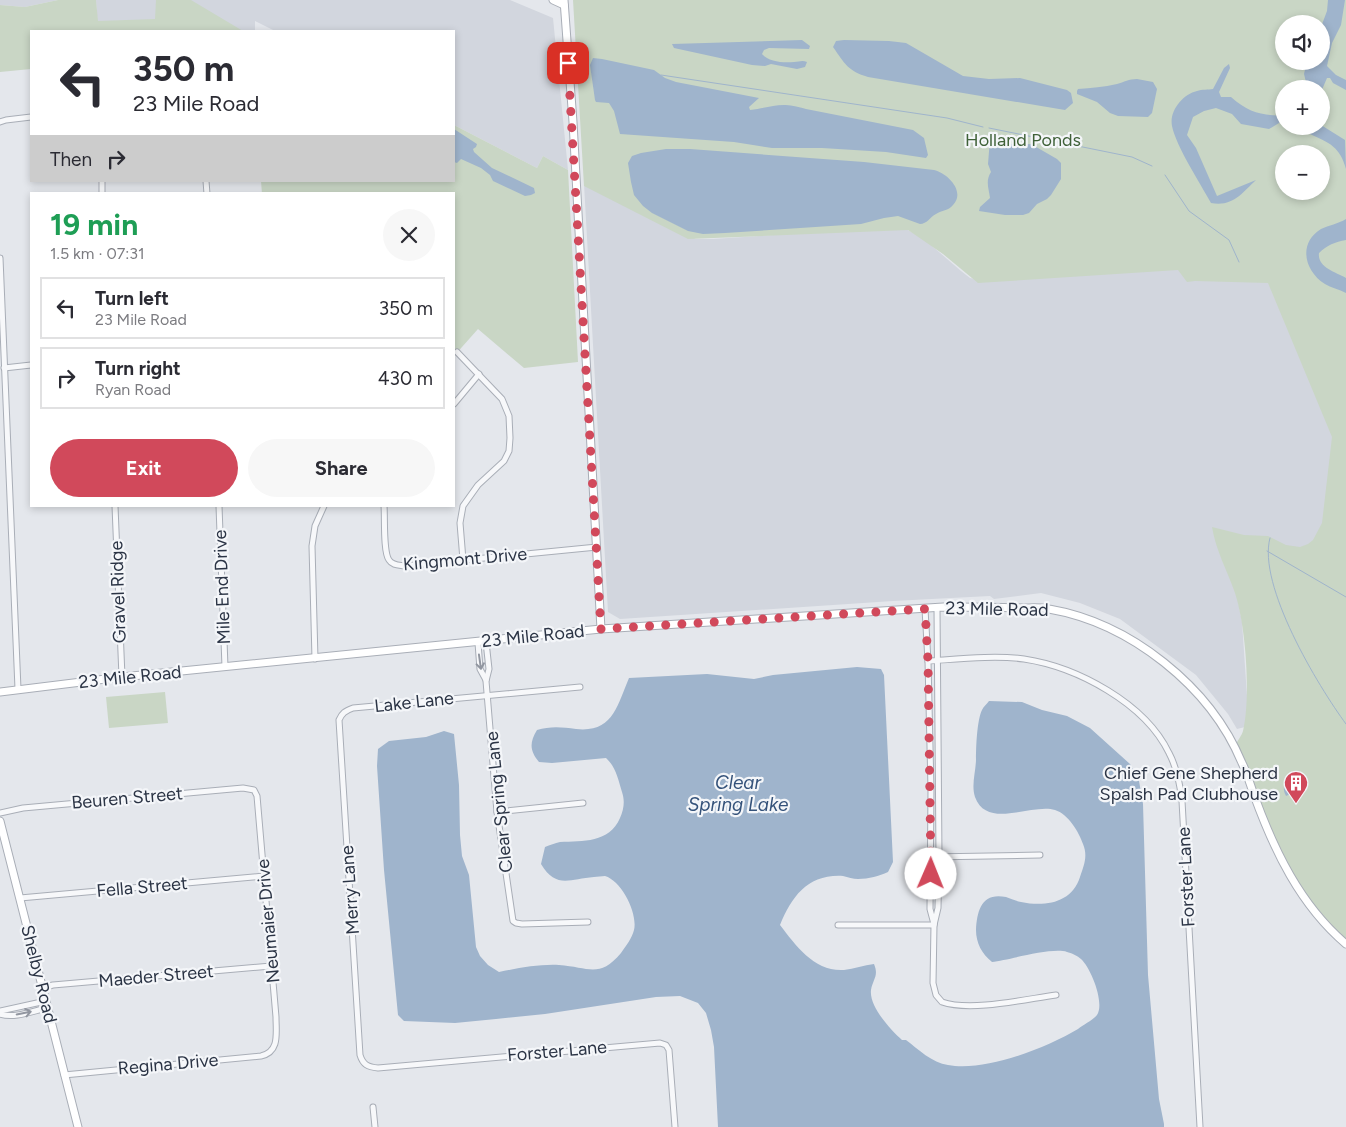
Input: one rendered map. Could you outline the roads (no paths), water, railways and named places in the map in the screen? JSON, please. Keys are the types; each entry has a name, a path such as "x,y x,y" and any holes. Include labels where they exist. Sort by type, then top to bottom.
{"main road":[{"path":"553,0 564,2 601,629"},
{"name":"23 Mile Road","path":"0,692 122,677 601,629 937,608 999,606 1047,608 1093,622 1134,642 1163,660 1198,695 1230,738 1242,762 1280,858 1292,879 1314,911 1346,944"},
{"name":"Shelby Road","path":"0,821 78,1127"}],"street":[{"path":"0,122 30,118"},
{"path":"0,258 18,689"},
{"path":"457,352 504,402 509,416 510,445 504,461 478,485 463,506 460,523 463,560"},
{"path":"4,368 30,365"},
{"path":"455,403 479,374"},
{"name":"Gravel Ridge","path":"115,507 122,677"},
{"name":"Mile End Drive","path":"219,507 226,667"},
{"path":"314,659 312,546 315,526 324,507"},
{"name":"Kingmont Drive","path":"384,507 386,553 391,563 404,566 597,547"},
{"path":"937,608 939,857 938,908 934,924 934,988 936,995 942,1002 951,1005 980,1004 1056,995"},
{"path":"925,609 930,728 930,909 934,924"},
{"name":"Clear Spring Lane","path":"478,642 480,669 486,681"},
{"name":"Clear Spring Lane","path":"486,642 488,669 486,681 498,812 512,917 514,922 522,924 588,922"},
{"name":"Forster Lane","path":"928,661 1014,658 1040,662 1068,670 1106,689 1128,706 1146,722 1166,748 1177,774 1182,801 1200,1127"},
{"name":"Lake Lane","path":"341,714 345,710 353,708 580,687"},
{"name":"Merry Lane","path":"341,714 339,720 360,1055 365,1065"},
{"path":"930,728 938,728"},
{"name":"Beuren Street","path":"0,812 23,808 242,788 254,790"},
{"name":"Neumaier Drive","path":"254,790 258,800 276,1035 275,1047 272,1052"},
{"path":"931,793 938,792"},
{"path":"498,812 583,803"},
{"path":"931,857 1040,855"},
{"name":"Fella Street","path":"20,898 264,876"},
{"path":"838,925 934,924"},
{"name":"Maeder Street","path":"42,988 53,985 271,966"},
{"path":"0,1013 46,1005"},
{"name":"Forster Lane","path":"365,1065 378,1068 660,1043 666,1045 669,1050 675,1127"},
{"name":"Regina Drive","path":"64,1075 261,1056 272,1052"},
{"path":"373,1107 375,1127"}],"water":[{"path":"1328,0 1345,0 1341,25 1332,43 1330,52 1330,15 1326,15"},
{"path":"802,40 810,46 809,49 769,48 764,50 762,54 768,59 776,61 807,62 805,67 797,69 771,64 765,66 752,65 674,48 672,44"},
{"path":"836,41 906,43 963,76 989,79 1020,78 1067,90 1071,93 1073,103 1065,110 868,77 848,66 833,47"},
{"path":"593,58 654,70 665,78 676,82 759,98 749,107 750,110 777,105 790,105 913,130 924,138 928,155 926,158 886,152 822,148 772,148 734,142 620,134 614,111 609,103 596,102 595,100 590,65"},
{"path":"1229,64 1230,68 1219,92 1221,97 1231,97 1250,110 1275,115 1275,125 1269,129 1241,124 1232,114 1216,108 1204,111 1193,117 1187,135 1196,148 1217,196 1256,180 1236,198 1219,204 1211,203 1189,164 1174,134 1172,120 1175,109 1182,99 1201,90 1213,89 1224,68"},
{"path":"1330,69 1336,75 1346,80 1346,90 1333,83 1330,78 1326,80 1306,80 1305,70"},
{"path":"1137,79 1153,82 1157,89 1152,113 1148,117 1118,116 1110,113 1097,102 1077,94 1078,89 1107,86"},
{"path":"455,130 477,144 473,149 474,152 492,168 534,188 535,193 525,196 493,181 490,175 481,168 461,159 457,163 455,162"},
{"path":"1330,131 1345,140 1346,169 1341,156 1323,140 1312,135 1330,135"},
{"path":"990,139 1016,145 1031,144 1061,163 1061,179 1051,195 1037,204 1029,213 1005,215 979,211 980,207 990,198 988,182 991,172 988,164"},
{"path":"666,149 690,149 864,162 934,170 944,175 953,183 957,194 953,205 922,224 898,216 861,224 703,234 688,231 652,213 634,195 628,163 632,156"},
{"path":"1346,219 1346,240 1331,244 1325,248 1319,253 1319,258 1332,271 1346,278 1346,293 1327,285 1318,278 1308,265 1306,257 1309,242 1314,235 1321,229"},
{"name":"Clear Spring Lake","path":"857,667 881,669 884,675 893,862 888,872 874,877 858,879 831,876 811,883 796,896 780,925 807,956 824,967 844,970 874,964 876,975 871,990 871,997 877,1011 902,1040 906,1040 936,1062 963,1066 997,1062 1033,1051 1078,1029 1095,1017 1099,1010 1096,986 1089,970 1081,959 1067,952 1051,951 992,962 980,948 976,930 982,904 991,897 1006,897 1021,902 1039,904 1056,901 1071,893 1080,877 1085,860 1081,839 1069,819 1055,810 1045,809 1000,814 989,812 981,807 975,797 974,783 980,714 989,701 1022,702 1042,710 1067,716 1090,728 1130,764 1139,781 1143,804 1148,975 1159,1099 1164,1127 718,1127 714,1047 711,1030 706,1013 698,1003 680,996 656,997 545,1014 455,1023 404,1021 398,1015 384,870 377,766 378,749 389,741 426,737 444,731 454,734 459,785 462,856 469,875 476,947 480,956 488,965 499,972 552,965 593,970 600,969 613,961 621,953 629,942 634,930 634,916 623,891 611,879 605,876 564,881 558,880 552,877 541,864 545,847 560,842 586,841 609,832 621,815 624,805 623,795 614,769 606,758 552,763 539,762 532,750 533,739 537,730 556,727 588,729 598,727 612,715 629,678 707,674 754,679 773,675"},
{"path":"1294,777 1299,790 1286,796 1285,785 1288,780"}],"waterway":[{"path":"661,75 947,118 983,127"},
{"path":"989,128 1132,157 1152,166"},
{"path":"1165,175 1189,211 1229,240 1239,262"},
{"path":"1270,538 1268,558 1272,582 1281,607 1306,661 1320,686 1346,724"},
{"path":"1267,551 1346,597"}],"place":[{"name":"Chief Gene Shepherd Spalsh Pad Clubhouse","path":"1296,804"}],"park label":[{"name":"Holland Ponds","path":"1023,140"}]}
